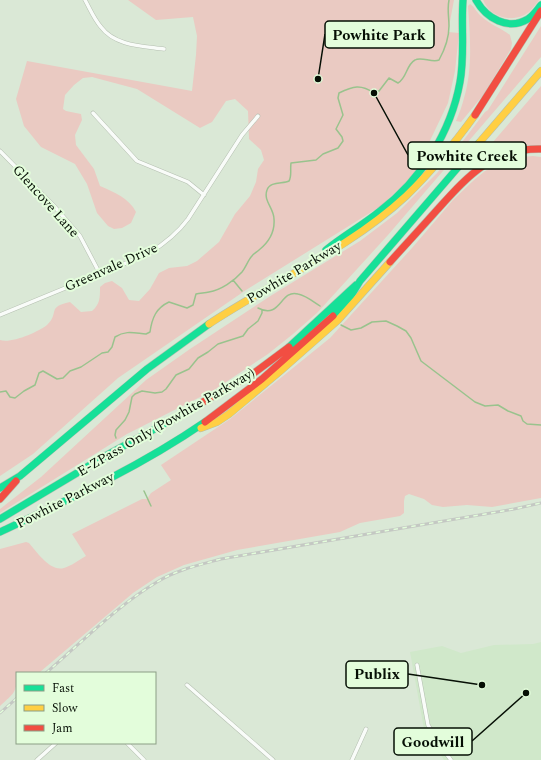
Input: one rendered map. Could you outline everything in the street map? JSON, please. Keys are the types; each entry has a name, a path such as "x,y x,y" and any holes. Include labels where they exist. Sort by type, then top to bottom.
{"highway":[{"path":"313,262 333,244 396,198 414,179 436,147 449,120 460,81 463,54 463,0"},
{"path":"476,0 481,9 490,17 510,24 528,19 541,5"},
{"name":"Powhite Parkway","path":"0,488 20,476 168,353 226,313 350,239 380,218 412,190 453,147 478,112 541,11"},
{"name":"Powhite Parkway","path":"0,532 88,489 188,433 237,399 297,349 354,293 360,281 541,71"},
{"path":"188,433 217,422 229,414 328,329 358,300 475,170 492,159 506,153 526,149 541,149"},
{"name":"E-ZPass Only (Powhite Parkway)","path":"0,520 107,455 207,401 254,373 295,342 360,281"},
{"path":"0,499 20,476"}],"street":[{"path":"85,0 101,28 112,38 126,43 164,50"},
{"path":"93,113 137,161 188,182 204,195"},
{"name":"Greenvale Drive","path":"0,315 148,254 166,242 188,219 242,136 258,116"},
{"name":"Glencove Lane","path":"0,151 54,206 80,236 100,274"},
{"path":"417,665 428,725 439,744 451,760"},
{"path":"187,685 273,760"},
{"path":"352,760 366,729"},
{"path":"37,760 55,744"},
{"path":"128,744 144,760"}],"shaded area":[{"path":"128,0 454,0 448,32 459,33 455,71 448,103 414,174 381,206 246,290 118,378 33,454 0,476 0,340 5,341 17,339 43,328 51,321 56,308 63,304 70,302 81,312 92,311 97,306 99,300 100,287 105,283 112,281 122,288 129,300 139,301 150,289 159,273 169,268 187,266 197,261 219,242 235,214 250,196 256,182 258,169 264,160 261,150 249,139 248,111 235,99 226,101 212,122 200,128 137,89 92,77 83,78 65,95 63,109 81,114 82,120 75,135 76,145 94,169 100,186 125,199 136,212 131,223 122,228 114,229 108,226 97,213 87,184 75,164 41,147 24,126 16,99 27,61 192,91 197,36 193,17 156,20"},
{"path":"483,0 539,0 529,12 523,16 510,18 497,15 491,11"},
{"path":"470,4 484,19 510,35 512,43 511,49 484,94 461,122 456,121 467,87 469,75 470,52 468,6"},
{"path":"541,26 541,57 388,235 317,313 268,354 214,390 127,434 0,513 0,509 41,477 146,380 272,295 360,241 397,213 437,173 488,110"},
{"path":"541,86 541,145 523,146 490,153 487,149"},
{"path":"522,157 541,157 541,498 492,507 467,505 443,507 432,505 424,499 409,494 405,496 404,513 400,516 360,523 340,532 237,550 184,565 157,577 133,593 40,672 16,672 16,685 14,692 0,706 0,549 26,542 29,543 49,564 59,568 69,566 86,556 72,534 142,499 147,499 151,493 171,480 161,465 230,419 330,338 412,248 453,200 474,180 485,171 498,164"},
{"path":"541,642 541,760 444,760 424,729 410,652 442,646 461,653 494,645 533,644"}],"waterway":[{"path":"0,392 6,391 10,397 15,398 35,385 39,373 43,371 57,379 63,378 70,371 81,367 102,353 108,352 112,347 115,337 123,333 130,332 146,334 150,332 155,314 165,304 169,302 187,308 193,305 196,294 214,291 227,285 235,279 242,272 249,259 266,244 271,236 274,224 274,215 266,198 269,187 274,184 289,181 291,175 291,163 316,160 323,154 338,148 343,141 336,129 343,115 338,98 339,93 357,87 365,88 374,93 379,91 389,78 398,83 401,81 410,65 415,60 439,60 445,47 448,34 449,0"},
{"path":"233,280 242,291"},
{"path":"258,308 266,311 276,308 287,296 292,294 304,296 320,306"},
{"path":"116,438 116,430 125,420 129,412 132,397 135,394 142,391 155,393 162,392 176,375 189,369 198,358 218,344 243,336 248,329 258,321 262,310"},
{"path":"341,325 351,330 361,328 372,322 386,321 397,326 406,331 411,338 421,361 475,402 485,406 498,405 521,416 523,421 527,424 541,425"},
{"path":"144,491 151,506"}],"railway":[{"path":"47,672 100,625 142,591 164,578 188,568 221,559 514,509 541,503"},
{"path":"0,713 16,699"}],"traffic: fast":[{"path":"326,250 395,199 421,170 442,137 456,101 460,82 462,62 463,0"},
{"path":"476,0 486,12 498,21 513,24 528,19 541,5"},
{"path":"333,316 349,299 360,281 479,143"},
{"path":"289,347 356,285"},
{"path":"0,488 20,476 147,369 209,324"},
{"path":"0,519 107,455 173,419"},
{"path":"0,532 79,494 130,467 156,453 205,422"}],"traffic: slow":[{"path":"479,143 541,71"},
{"path":"209,324 336,248 384,215 425,177 451,147 475,115"},
{"path":"201,428 217,422 229,414 279,372 338,320 390,262"}],"traffic: jam":[{"path":"475,115 541,11"},
{"path":"390,262 459,186 482,166 508,153 541,149"},
{"path":"205,422 262,379 333,316"},
{"path":"173,419 254,373 289,347"},
{"path":"0,499 16,481"}],"place":[{"name":"Powhite Park","path":"318,79"},
{"name":"Powhite Creek","path":"374,93"},
{"name":"Publix","path":"482,685"},
{"name":"Goodwill","path":"526,693"}]}
